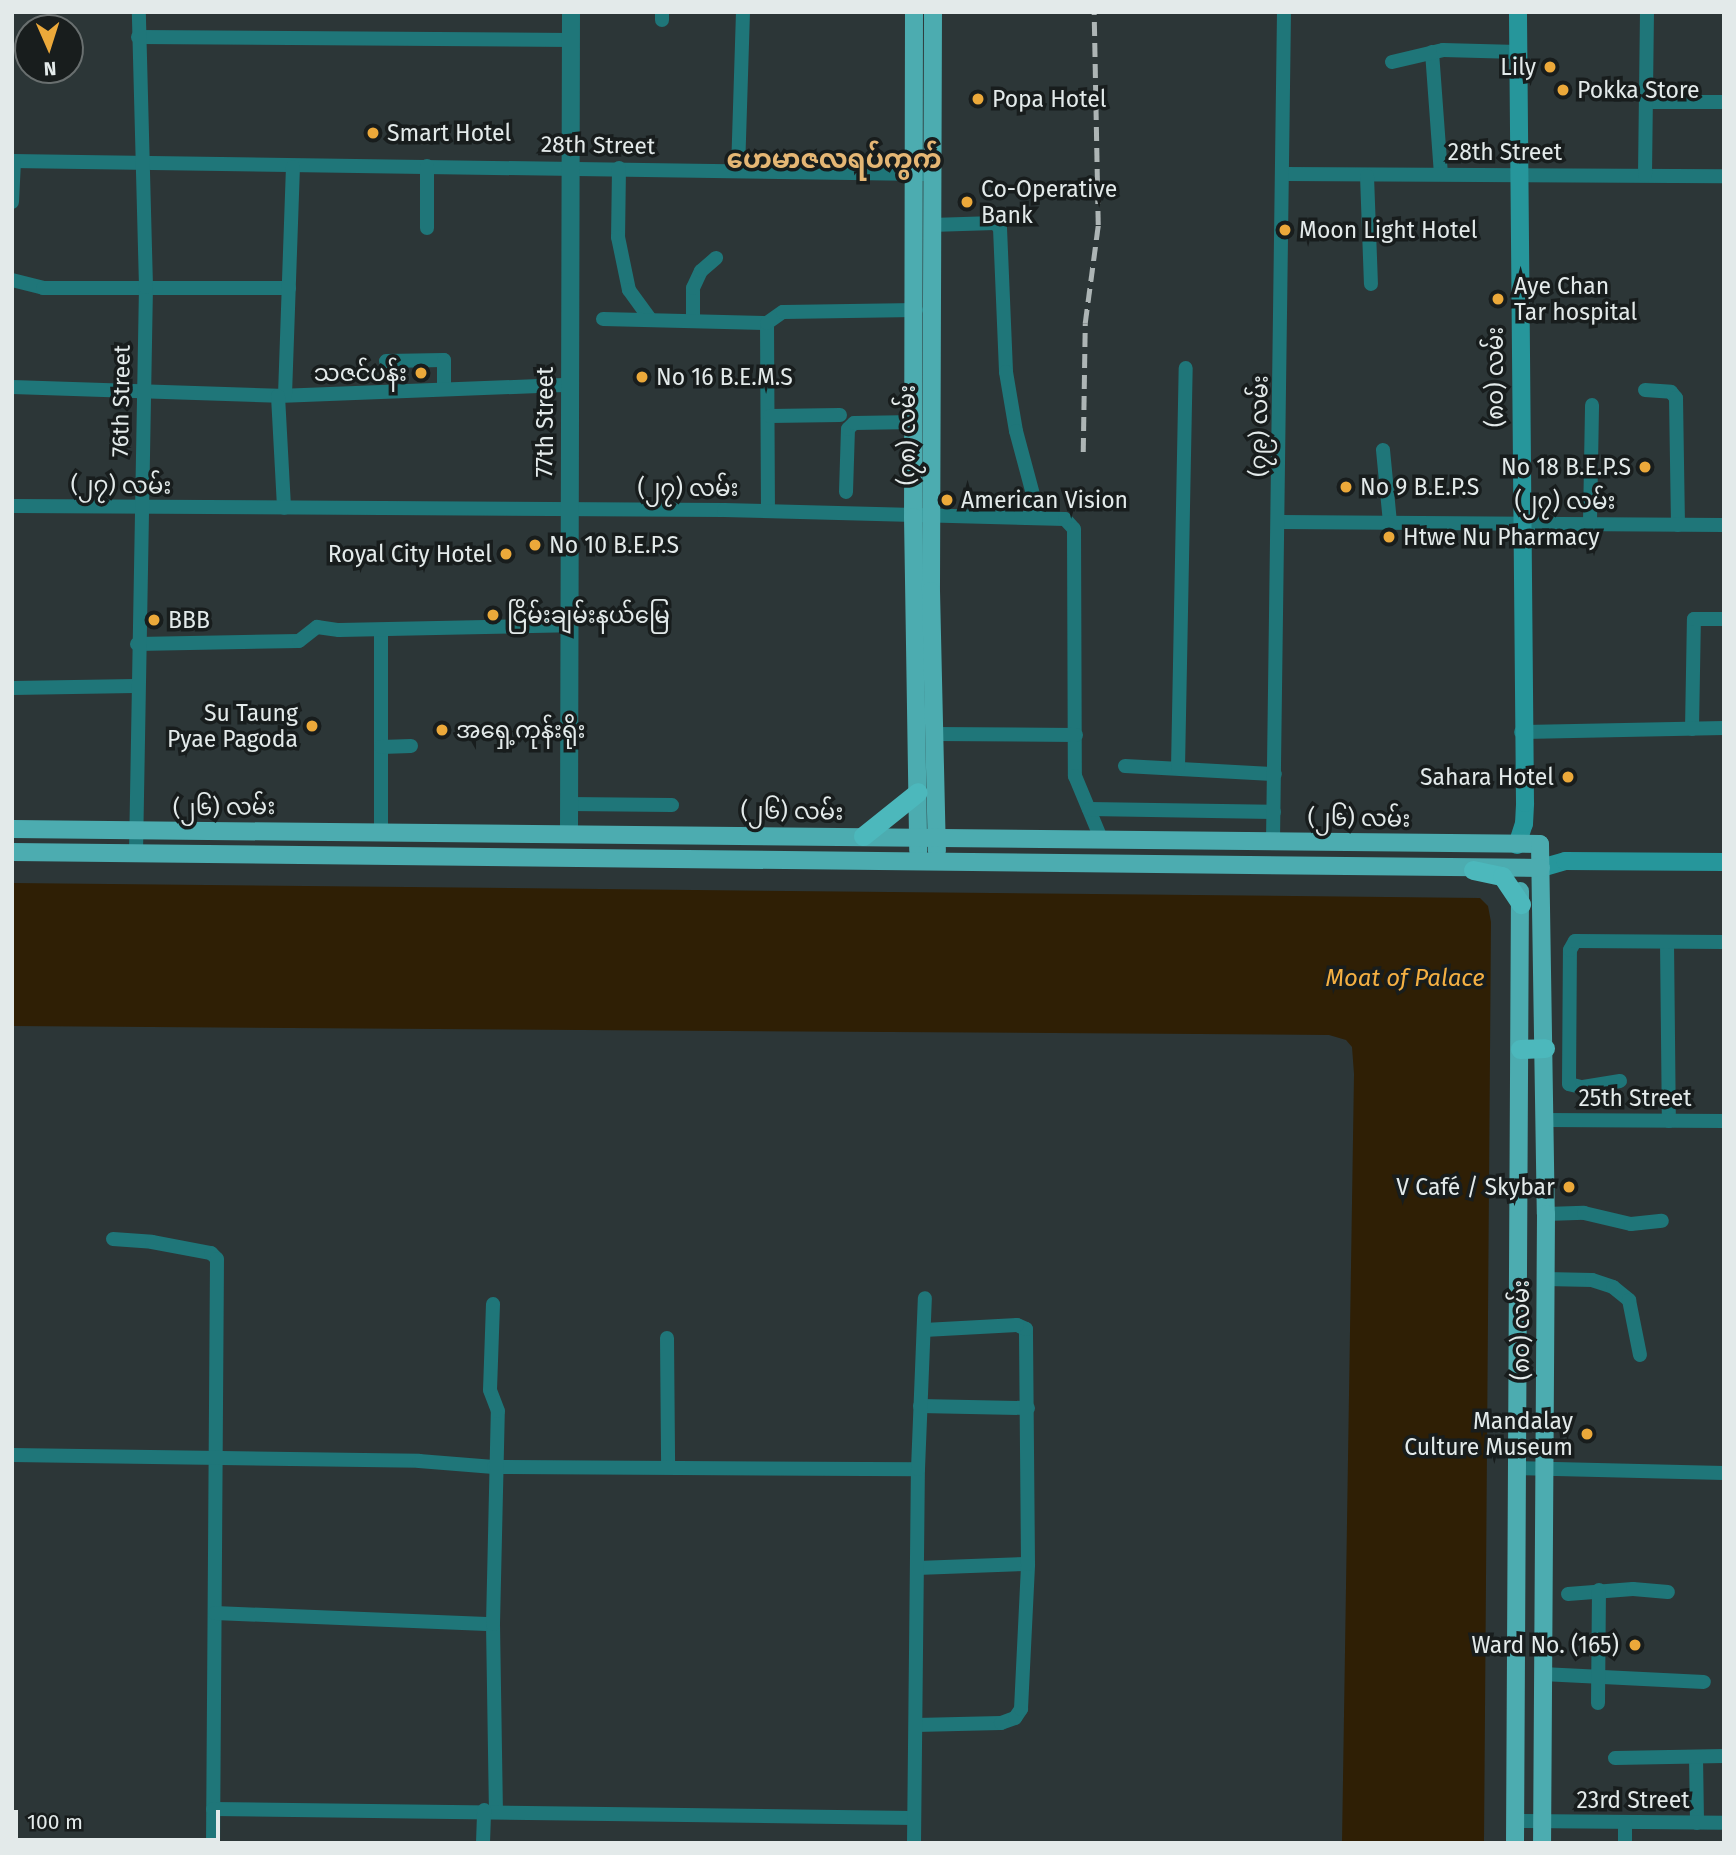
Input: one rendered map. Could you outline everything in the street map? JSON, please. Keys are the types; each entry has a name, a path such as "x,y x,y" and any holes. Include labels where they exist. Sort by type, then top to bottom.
{"highway":[{"path":"863,836 918,792"},
{"path":"1473,870 1502,876 1521,904"},
{"path":"1520,1049 1545,1048"}],"main road":[{"name":"(၇၈) လမ်း","path":"914,12 916,310 912,517 918,792 926,839 938,858"},
{"name":"(၇၈) လမ်း","path":"919,858 926,839 934,734 931,225 933,12"},
{"name":"(၈၀) လမ်း","path":"1515,1843 1521,904 1517,845 1524,824 1521,732 1518,12"},
{"path":"1524,824 1540,844 1565,861"},
{"name":"(၂၆) လမ်း","path":"12,829 136,832 569,831 926,839 1540,844"},
{"name":"(၈၀) လမ်း","path":"1540,844 1546,1121 1542,1843"},
{"name":"(၂၆) လမ်း","path":"12,852 938,858 1473,870 1541,868 1565,861 1724,862"}],"street":[{"name":"76th Street","path":"136,853 135,686 142,510 146,287 139,12"},
{"name":"77th Street","path":"569,831 571,12"},
{"path":"738,171 743,12"},
{"name":"(၇၉) လမ်း","path":"1273,841 1281,522 1284,12"},
{"path":"1645,175 1647,12"},
{"path":"138,37 571,40"},
{"path":"1432,52 1441,174"},
{"path":"1392,62 1432,52 1518,52"},
{"path":"1646,102 1724,103"},
{"path":"12,202 13,161"},
{"name":"28th Street","path":"13,161 932,174"},
{"path":"427,166 427,228"},
{"path":"284,508 282,396 293,167"},
{"path":"619,168 618,237 629,290 650,319"},
{"name":"28th Street","path":"1285,174 1724,176"},
{"path":"1367,176 1371,284"},
{"path":"931,225 995,223 1000,228 1006,372 1016,430 1040,517"},
{"path":"693,318 693,289 701,271 716,258"},
{"path":"12,280 43,288 289,288"},
{"path":"603,319 693,318 767,323 783,312 916,310"},
{"path":"767,323 770,416 768,511"},
{"path":"386,361 444,360 444,389"},
{"path":"1178,768 1186,368"},
{"path":"12,387 143,394 282,396 570,385"},
{"path":"1645,390 1671,392 1676,398 1678,525"},
{"path":"1590,522 1592,405"},
{"path":"770,416 840,415"},
{"path":"846,492 848,429 854,423 915,422"},
{"path":"1383,450 1390,523"},
{"name":"(၂၇) လမ်း","path":"12,506 142,510 284,508 768,511 932,519 1065,519 1074,529 1076,783 1102,841"},
{"name":"(၂၇) လမ်း","path":"1281,522 1724,525"},
{"path":"1692,729 1694,619 1724,620"},
{"path":"137,645 299,642 317,627 380,630 569,625"},
{"path":"380,630 381,830"},
{"path":"12,688 135,686"},
{"path":"1521,732 1724,728"},
{"path":"934,734 1076,735"},
{"path":"381,747 411,746"},
{"path":"1125,766 1275,774"},
{"path":"569,804 672,805"},
{"path":"1089,809 1274,812"},
{"path":"1620,1081 1581,1087 1569,1084 1570,950 1575,941 1724,942"},
{"path":"1667,942 1669,1121"},
{"name":"25th Street","path":"1546,1121 1724,1121"},
{"path":"1546,1214 1584,1213 1631,1224 1662,1221"},
{"path":"113,1239 152,1242 211,1253 217,1259 213,1843"},
{"path":"1546,1279 1592,1280 1614,1287 1629,1300 1640,1355"},
{"path":"914,1843 918,1469 926,1298"},
{"path":"483,1843 490,1810 494,1467 498,1411 490,1390 493,1304"},
{"path":"916,1725 1001,1723 1015,1718 1022,1697 1028,1564 1028,1336 1023,1325 924,1330"},
{"path":"667,1338 668,1465"},
{"path":"920,1406 1028,1408"},
{"path":"12,1455 192,1461 419,1461 494,1467 668,1465 918,1469"},
{"path":"1517,1468 1724,1473"},
{"path":"917,1568 1028,1564"},
{"path":"1568,1594 1599,1590 1668,1592"},
{"path":"1598,1703 1599,1590"},
{"path":"215,1613 493,1624"},
{"path":"1542,1674 1704,1682"},
{"path":"1615,1758 1724,1756"},
{"path":"1696,1757 1697,1823"},
{"path":"214,1809 490,1810 914,1818"},
{"name":"23rd Street","path":"1515,1821 1724,1823"},
{"path":"1625,1823 1625,1843"}],"water":[{"name":"Moat of Palace","path":"12,883 1480,898 1488,906 1491,922 1484,1843 1342,1843 1354,1074 1352,1047 1346,1040 1329,1035 12,1026"}],"railway":[{"path":"1083,452 1085,323 1098,225 1094,12"}],"place":[{"name":"Lily","path":"1550,67"},
{"name":"Pokka Store","path":"1563,90"},
{"name":"Popa Hotel","path":"978,99"},
{"name":"Smart Hotel","path":"373,133"},
{"name":"Co-Operative Bank","path":"967,202"},
{"name":"Moon Light Hotel","path":"1285,230"},
{"name":"Aye Chan Tar hospital","path":"1498,299"},
{"name":"သဇင်ပန်း","path":"421,373"},
{"name":"No 16 B.E.M.S","path":"642,377"},
{"name":"No 18 B.E.P.S","path":"1645,467"},
{"name":"No 9 B.E.P.S","path":"1346,487"},
{"name":"American Vision","path":"947,500"},
{"name":"Htwe Nu Pharmacy","path":"1389,537"},
{"name":"No 10 B.E.P.S","path":"535,545"},
{"name":"Royal City Hotel","path":"506,554"},
{"name":"ငြိမ်းချမ်း‌နယ်မြေ","path":"493,615"},
{"name":"BBB","path":"154,620"},
{"name":"Su Taung Pyae Pagoda","path":"312,726"},
{"name":"အရှေ့ကုန်းရိုး","path":"442,730"},
{"name":"Sahara Hotel","path":"1568,777"},
{"name":"V Café / Skybar","path":"1569,1187"},
{"name":"Mandalay Culture Museum","path":"1587,1434"},
{"name":"Ward No. (165)","path":"1635,1645"}],"district":[{"name":"ဟေမာဇလရပ်ကွက်","path":"834,160"}]}
